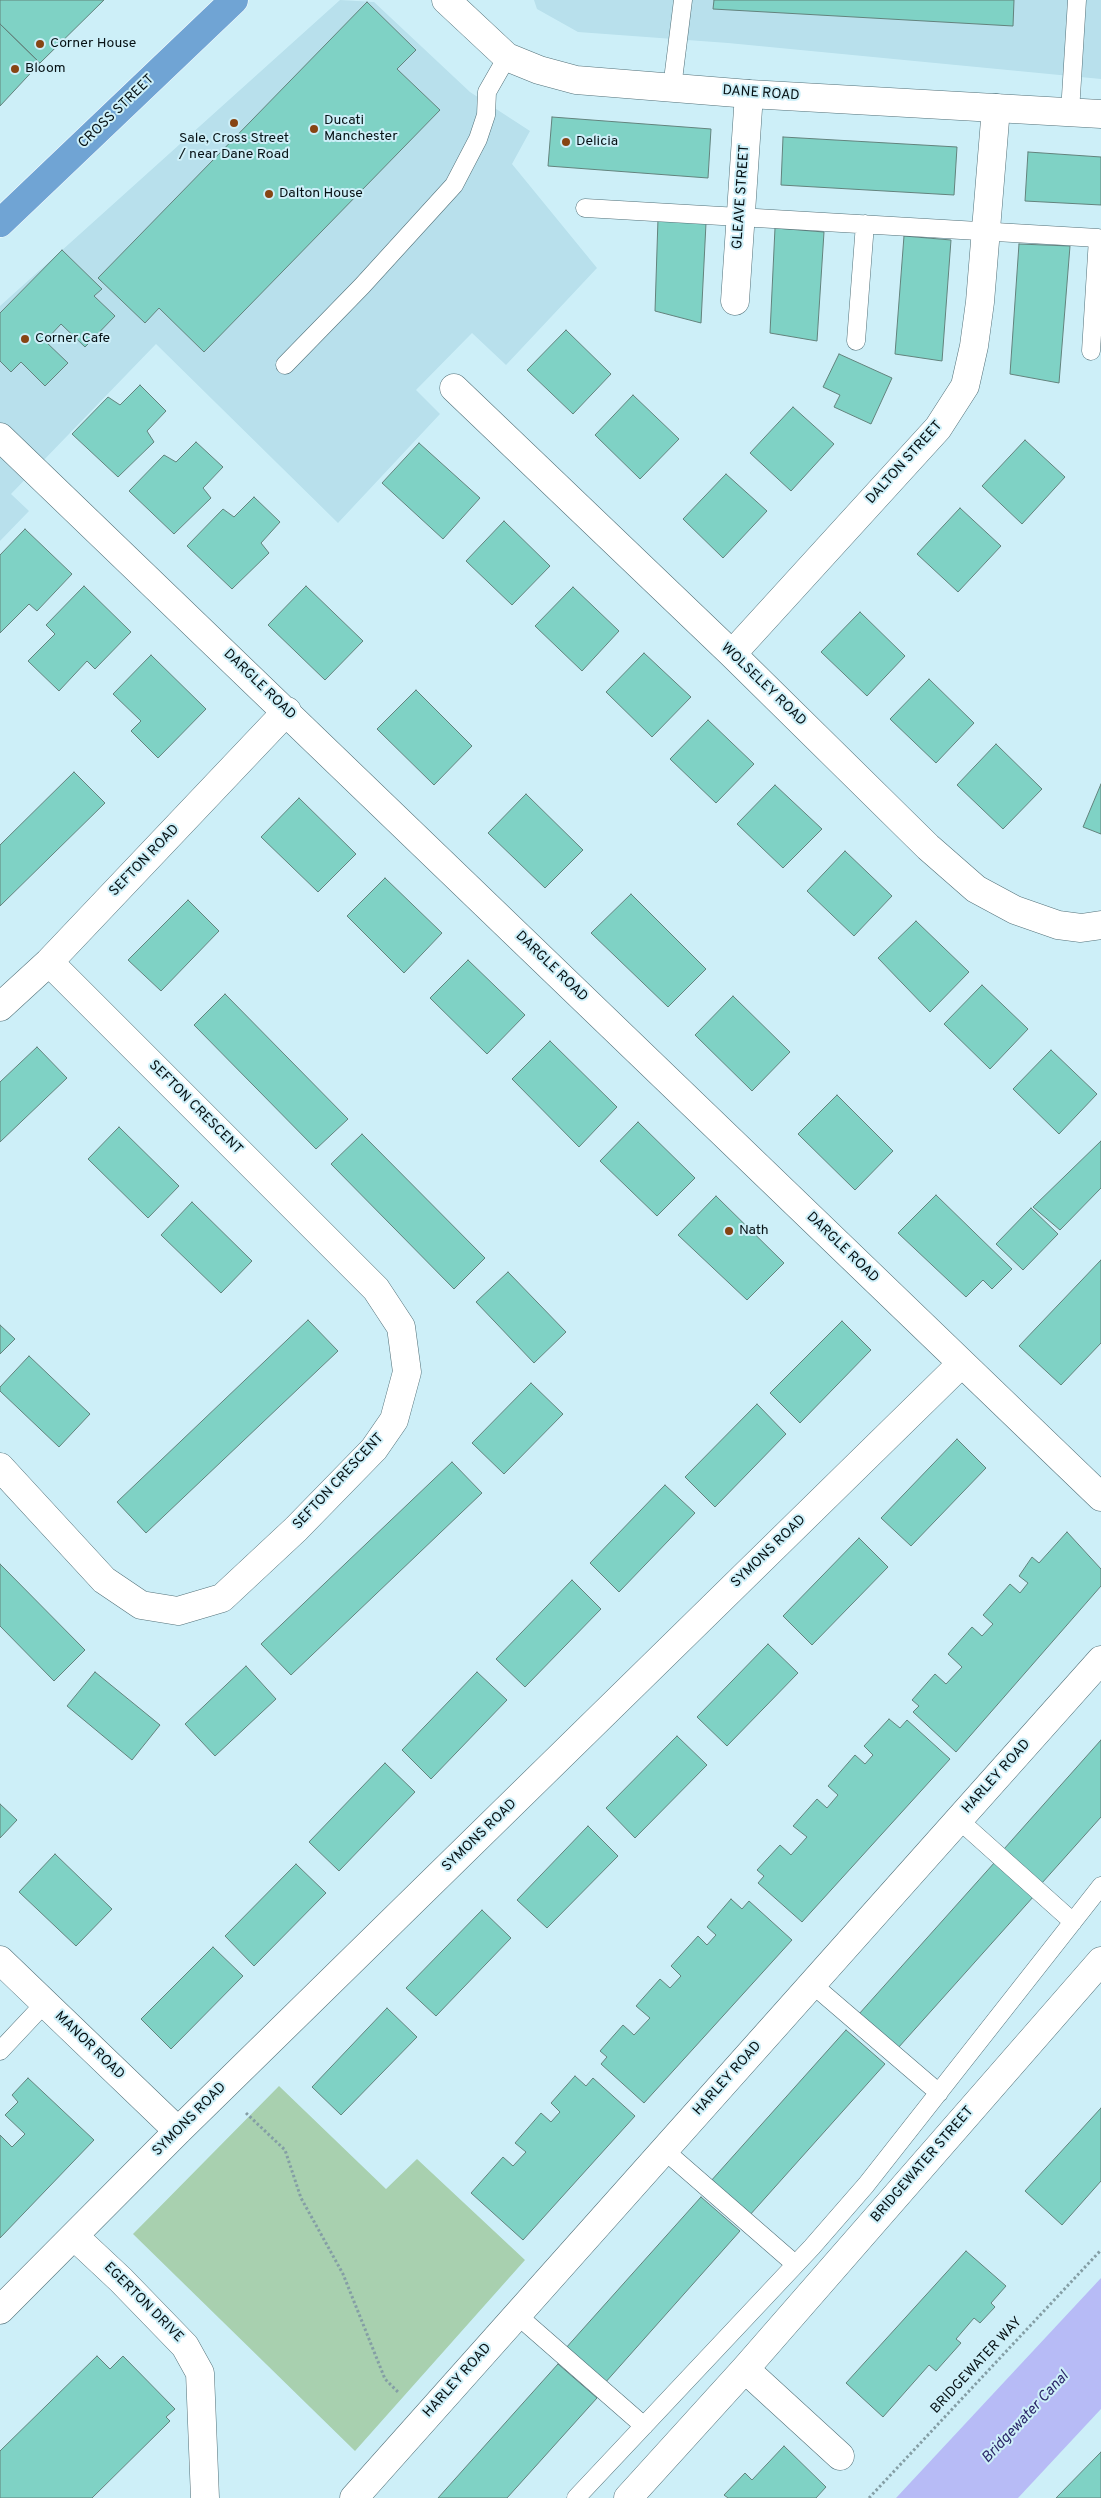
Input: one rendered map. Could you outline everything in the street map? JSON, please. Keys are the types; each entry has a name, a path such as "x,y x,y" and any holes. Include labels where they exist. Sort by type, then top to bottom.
{"highway":[{"name":"CROSS STREET","path":"0,223 234,0"}],"street":[{"name":"DANE ROAD","path":"446,0 507,57 539,70 576,80 749,94 1101,114"},
{"name":"GLEAVE STREET","path":"736,301 749,94"},
{"name":"DALTON STREET","path":"732,654 938,428 965,386 974,346 996,108"},
{"name":"WOLSELEY ROAD","path":"454,388 732,654 928,847 976,889 1015,910 1058,925 1081,928 1101,925"},
{"name":"DARGLE ROAD","path":"0,437 287,711 961,1364 1101,1497"},
{"name":"SEFTON ROAD","path":"0,1007 49,962 287,711"},
{"name":"SEFTON CRESCENT","path":"0,1467 104,1580 141,1605 178,1611 222,1598 296,1529 374,1448 394,1420 407,1372 402,1326 376,1289 49,962"},
{"name":"SYMONS ROAD","path":"0,2310 178,2131 961,1364"},
{"name":"HARLEY ROAD","path":"354,2498 1101,1660"},
{"name":"MANOR ROAD","path":"0,1960 178,2131"},
{"name":"BRIDGEWATER STREET","path":"628,2498 744,2369 1101,1962"},
{"name":"EGERTON DRIVE","path":"74,2236 121,2280 185,2346 200,2373 205,2498"},
{"path":"744,2369 840,2456"}],"lane":[{"path":"672,88 683,0"},
{"path":"1070,112 1077,0"},
{"path":"284,365 362,286 454,186 478,139 486,115 487,92 507,57"},
{"path":"585,208 1098,238 1091,351"},
{"path":"856,341 865,224"},
{"path":"958,1820 1073,1922"},
{"path":"576,2498 795,2264 866,2185 1101,1886"},
{"path":"812,1984 939,2093"},
{"path":"0,2051 44,2003"},
{"path":"664,2150 795,2264"},
{"path":"517,2315 644,2426"}],"path":[{"path":"222,2089 284,2150 301,2198 343,2274 385,2379 424,2419"},
{"name":"BRIDGEWATER WAY","path":"869,2498 1101,2250"}],"shaded area":[{"path":"340,0 374,2 470,92 530,131 512,164 597,268 506,365 472,333 416,390 440,414 338,523 156,344 11,494 29,511 0,541 0,306"},
{"path":"534,0 1101,0 1101,79 728,43 578,32 537,9"}],"green space":[{"path":"279,2086 386,2189 417,2159 525,2260 355,2451 133,2234"}],"water":[{"name":"Bridgewater Canal","path":"1101,2278 1101,2409 1018,2498 896,2498"}],"building":[{"name":"Corner House","path":"0,0 104,0 40,63 0,24"},
{"path":"714,0 1014,0 1013,26 713,9"},
{"name":"Dalton House","path":"367,2 416,50 397,69 440,110 204,352 159,308 145,323 98,278"},
{"path":"0,24 40,63 0,106"},
{"path":"552,117 711,129 708,178 548,166"},
{"path":"783,137 957,147 954,195 781,185"},
{"path":"1028,152 1101,157 1101,205 1025,201"},
{"path":"658,219 706,223 701,323 655,311"},
{"path":"775,228 824,232 817,341 770,333"},
{"path":"904,236 951,240 942,361 895,354"},
{"path":"1019,244 1070,246 1059,383 1010,374"},
{"path":"62,250 102,289 94,296 115,316 85,347 61,324 45,341 68,363 45,386 21,362 11,372 0,361 0,313"},
{"path":"566,330 611,374 573,414 527,370"},
{"path":"839,354 892,378 871,424 834,407 840,395 823,387"},
{"path":"140,385 166,411 147,431 154,442 118,477 72,434 108,397 120,405"},
{"path":"633,395 679,439 640,479 595,435"},
{"path":"793,407 834,444 791,491 750,453"},
{"path":"1025,440 1065,477 1022,524 982,486"},
{"path":"196,442 223,467 203,488 211,498 174,534 129,491 164,455 176,462"},
{"path":"419,443 480,498 443,539 382,483"},
{"path":"726,474 767,511 723,558 683,519"},
{"path":"254,497 280,522 261,543 269,553 232,589 187,546 223,509 234,517"},
{"path":"960,508 1001,546 958,592 917,554"},
{"path":"504,521 550,566 512,605 466,561"},
{"path":"25,529 72,574 37,611 29,604 0,633 0,555"},
{"path":"84,586 131,632 95,669 87,661 59,691 28,661 55,634 46,625"},
{"path":"306,586 363,641 325,680 268,625"},
{"path":"573,587 619,631 582,671 535,626"},
{"path":"860,612 905,656 867,696 821,652"},
{"path":"644,653 691,697 652,737 606,692"},
{"path":"151,655 206,709 158,758 131,731 141,721 113,694"},
{"path":"929,679 974,723 936,763 890,719"},
{"path":"416,690 472,746 434,785 377,729"},
{"path":"708,720 754,764 716,803 670,759"},
{"path":"996,744 1042,789 1003,829 957,785"},
{"path":"74,772 105,803 0,906 0,845"},
{"path":"1101,784 1101,834 1083,827"},
{"path":"775,785 822,829 783,868 737,824"},
{"path":"526,794 583,850 545,888 488,833"},
{"path":"299,798 356,854 318,892 261,837"},
{"path":"845,851 892,896 854,936 807,891"},
{"path":"385,878 442,933 404,973 347,916"},
{"path":"631,894 706,969 668,1007 591,933"},
{"path":"188,900 219,931 161,991 128,960"},
{"path":"916,921 969,972 930,1012 878,958"},
{"path":"468,960 525,1015 487,1054 430,998"},
{"path":"982,985 1028,1029 990,1069 944,1024"},
{"path":"225,994 348,1119 316,1149 194,1025"},
{"path":"733,996 790,1052 752,1091 695,1035"},
{"path":"550,1041 617,1107 579,1147 512,1079"},
{"path":"37,1047 67,1078 0,1142 0,1082"},
{"path":"1051,1050 1097,1094 1059,1134 1013,1089"},
{"path":"837,1095 893,1151 855,1190 798,1134"},
{"path":"638,1122 695,1178 657,1216 600,1161"},
{"path":"119,1127 179,1186 148,1218 88,1159"},
{"path":"362,1134 485,1258 454,1289 331,1164"},
{"path":"1101,1141 1101,1188 1060,1230 1033,1207"},
{"path":"936,1195 1012,1269 992,1289 983,1280 966,1297 898,1233"},
{"path":"716,1196 784,1263 747,1300 678,1235"},
{"path":"192,1202 252,1261 221,1293 161,1235"},
{"path":"1031,1208 1058,1234 1023,1270 996,1244"},
{"path":"1101,1260 1101,1343 1061,1385 1019,1346"},
{"path":"508,1272 566,1332 534,1363 476,1302"},
{"path":"308,1320 338,1351 146,1533 117,1502"},
{"path":"842,1321 871,1350 800,1423 770,1393"},
{"path":"0,1325 15,1339 0,1354"},
{"path":"29,1356 90,1414 59,1447 0,1391 0,1387"},
{"path":"531,1383 563,1414 504,1474 472,1443"},
{"path":"757,1404 786,1434 715,1507 685,1477"},
{"path":"957,1439 986,1468 911,1546 881,1518"},
{"path":"452,1462 482,1493 291,1675 261,1644"},
{"path":"665,1485 695,1513 619,1592 590,1563"},
{"path":"1067,1532 1101,1569 1101,1586 956,1752 913,1712 919,1706 912,1700 935,1674 946,1684 962,1667 948,1654 972,1627 982,1636 993,1624 983,1615 1010,1584 1020,1593 1028,1583 1019,1576 1032,1557 1039,1563"},
{"path":"859,1538 888,1567 812,1645 783,1616"},
{"path":"0,1564 85,1650 54,1681 0,1626"},
{"path":"572,1580 601,1609 525,1687 496,1659"},
{"path":"768,1644 798,1673 727,1746 697,1717"},
{"path":"246,1666 276,1699 215,1756 185,1724"},
{"path":"95,1672 160,1725 132,1760 67,1706"},
{"path":"477,1672 507,1700 431,1779 402,1750"},
{"path":"889,1719 900,1728 907,1720 950,1759 802,1922 758,1883 764,1876 757,1870 780,1845 791,1855 807,1837 793,1826 817,1799 827,1808 838,1795 828,1786 855,1755 865,1764 873,1755 864,1746"},
{"path":"677,1736 707,1765 635,1838 606,1808"},
{"path":"1101,1740 1101,1817 1042,1883 1004,1849"},
{"path":"385,1763 415,1792 339,1871 309,1842"},
{"path":"0,1804 17,1820 0,1838"},
{"path":"588,1826 618,1856 547,1928 517,1900"},
{"path":"55,1854 112,1909 76,1946 19,1892"},
{"path":"995,1862 1034,1896 898,2048 859,2014"},
{"path":"296,1864 326,1893 254,1966 225,1936"},
{"path":"731,1899 742,1909 749,1901 792,1940 644,2103 601,2064 607,2057 600,2051 623,2025 634,2035 650,2018 636,2006 660,1979 670,1988 681,1976 671,1966 698,1936 707,1945 716,1935 707,1927"},
{"path":"482,1910 511,1938 436,2016 406,1988"},
{"path":"213,1947 243,1976 171,2049 141,2019"},
{"path":"387,2008 417,2037 341,2115 312,2087"},
{"path":"846,2030 885,2064 749,2216 710,2182"},
{"path":"575,2076 586,2086 593,2078 635,2116 523,2240 471,2193 503,2157 513,2166 526,2152 515,2143 541,2113 551,2122 560,2112 551,2103"},
{"path":"28,2078 94,2140 0,2238 0,2135 12,2147 25,2134 5,2115 18,2102 12,2095"},
{"path":"1101,2108 1101,2181 1062,2225 1025,2191"},
{"path":"701,2197 740,2231 604,2384 565,2349"},
{"path":"966,2251 1006,2286 991,2303 995,2307 980,2323 974,2318 956,2339 961,2343 936,2371 929,2365 883,2417 846,2383"},
{"path":"97,2356 110,2369 123,2356 175,2409 166,2417 170,2421 92,2498 0,2498 0,2451"},
{"path":"558,2364 597,2398 507,2498 438,2498"},
{"path":"784,2446 826,2487 816,2498 728,2498 724,2495 745,2473 752,2480"},
{"path":"1101,2452 1101,2498 1056,2498"}],"place":[{"name":"Corner House","path":"40,44"},
{"name":"Bloom","path":"15,69"},
{"name":"Sale, Cross Street / near Dane Road","path":"234,123"},
{"name":"Ducati Manchester","path":"314,129"},
{"name":"Delicia","path":"566,142"},
{"name":"Dalton House","path":"269,194"},
{"name":"Corner Cafe","path":"25,339"},
{"name":"Nath","path":"729,1231"}]}
